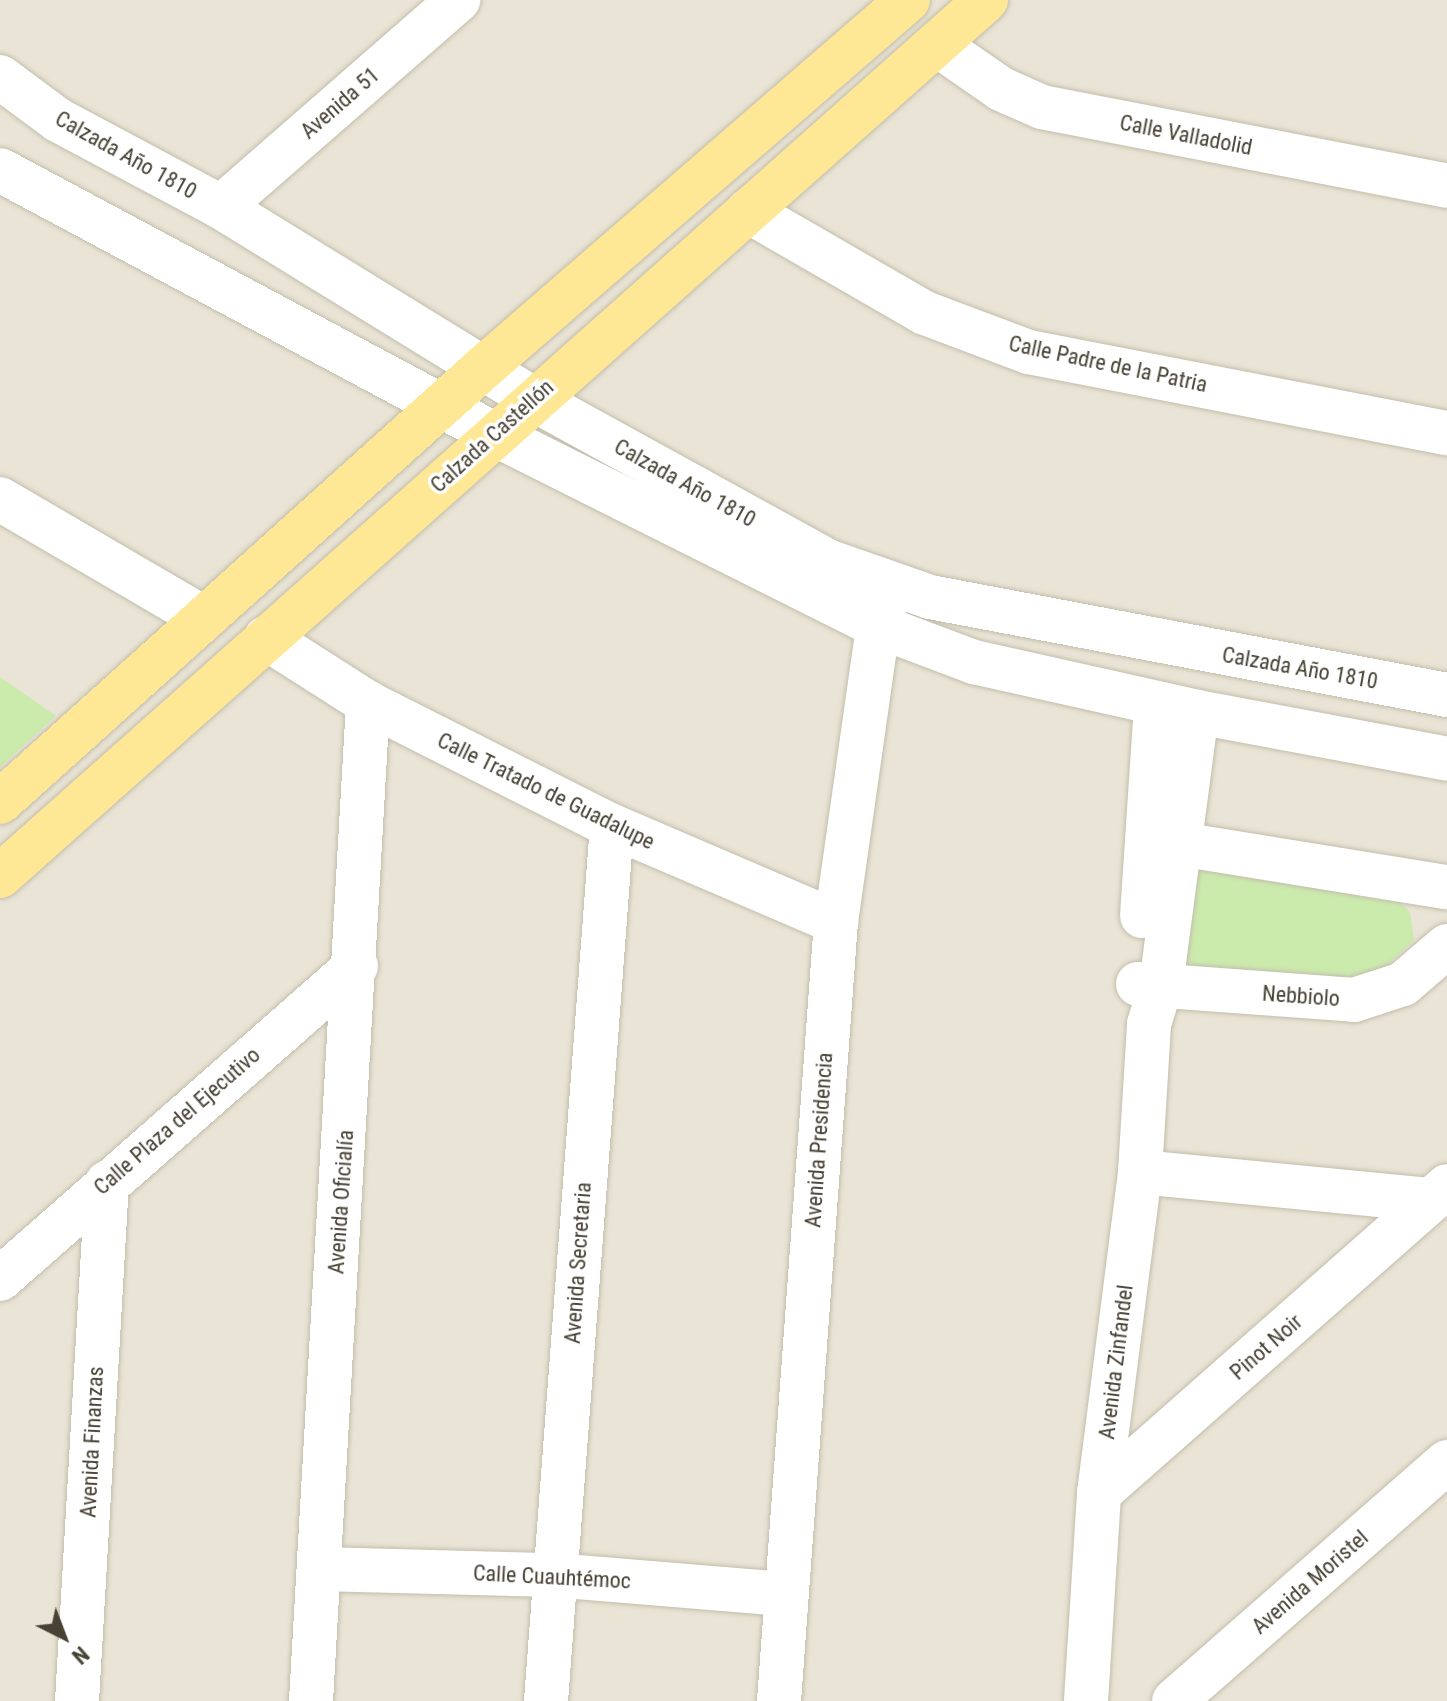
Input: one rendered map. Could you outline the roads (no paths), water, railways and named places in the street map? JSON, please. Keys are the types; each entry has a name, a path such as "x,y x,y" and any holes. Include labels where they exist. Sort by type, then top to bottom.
{"main road":[{"path":"0,802 483,368 908,0"},
{"name":"Calzada Castellón","path":"0,876 533,399 939,46 986,0"}],"street":[{"name":"Avenida 51","path":"221,207 456,0"},
{"name":"Calle Valladolid","path":"939,46 1001,89 1042,107 1447,186"},
{"name":"Calzada Año 1810","path":"0,77 58,120 221,207 533,399 719,526 878,626 974,662 1176,708 1447,759"},
{"name":"Calzada Año 1810","path":"0,170 444,404 494,434 719,526 892,584 1039,621 1447,695"},
{"name":"Calle Padre de la Patria","path":"748,211 925,313 1029,352 1447,433"},
{"path":"0,499 204,618"},
{"name":"Avenida Presidencia","path":"779,1701 784,1594 836,922 878,626 892,584"},
{"name":"Calle Tratado de Guadalupe","path":"266,638 368,703 612,826 836,922"},
{"name":"Avenida Oficialía","path":"311,1701 356,966 368,703"},
{"name":"Avenida Zinfandel","path":"1086,1701 1099,1493 1140,1172 1161,840 1176,708"},
{"name":"Avenida Secretaria","path":"546,1701 553,1575 612,826"},
{"path":"1161,840 1447,887"},
{"name":"Nebbiolo","path":"1149,998 1354,1000 1376,997 1403,984 1447,946"},
{"name":"Calle Plaza del Ejecutivo","path":"0,1279 356,966"},
{"name":"Pinot Noir","path":"1140,1172 1440,1193"},
{"name":"Avenida Finanzas","path":"77,1701 107,1183"},
{"name":"Pinot Noir","path":"1099,1493 1440,1193"},
{"name":"Avenida Moristel","path":"1174,1701 1447,1462"},
{"name":"Calle Cuauhtémoc","path":"319,1569 553,1575 784,1594"}]}
